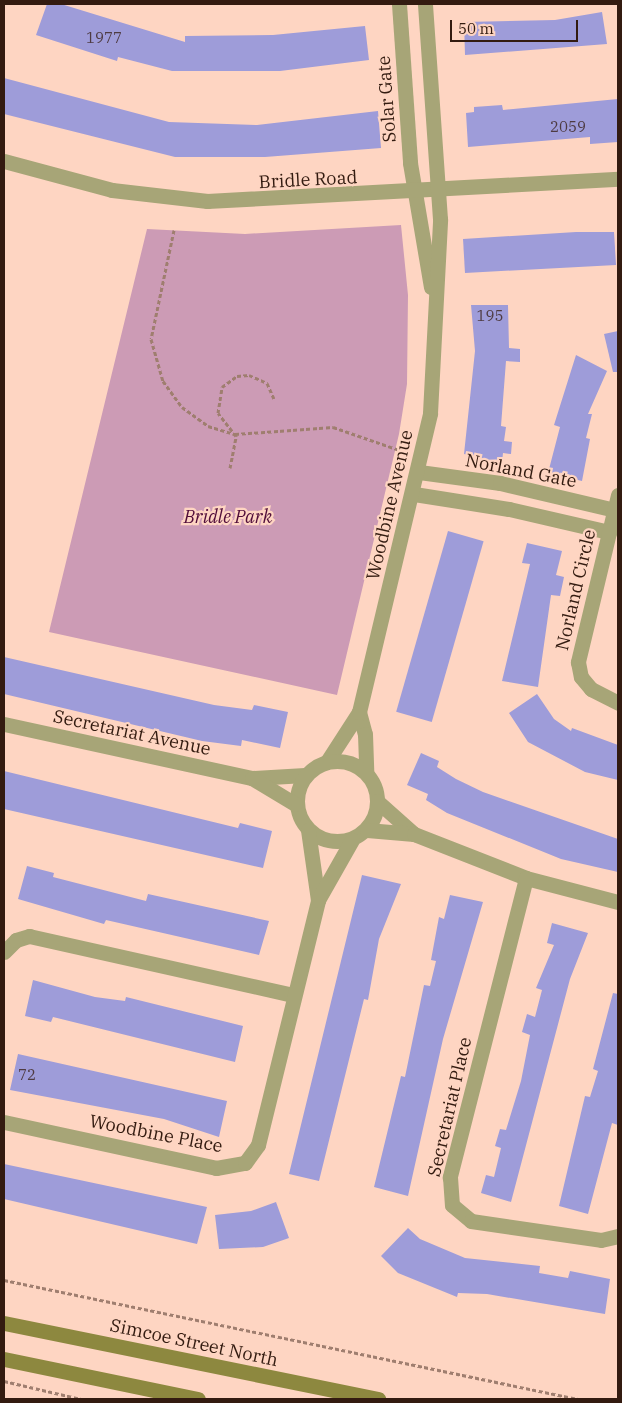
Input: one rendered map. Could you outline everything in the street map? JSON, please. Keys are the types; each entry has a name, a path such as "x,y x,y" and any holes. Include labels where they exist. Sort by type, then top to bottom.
{"main road":[{"name":"Simcoe Street North","path":"4,1323 378,1399"},
{"path":"4,1359 198,1399"}],"street":[{"name":"Solar Gate","path":"399,4 414,192"},
{"path":"425,4 437,190"},
{"name":"Bridle Road","path":"4,161 112,190 168,199 271,201 618,179"},
{"name":"Woodbine Avenue","path":"328,760 359,712 419,472 435,372 437,190"},
{"name":"Woodbine Avenue","path":"414,192 435,303"},
{"name":"Norland Gate","path":"419,472 617,502"},
{"path":"414,494 508,509 609,532"},
{"name":"Norland Circle","path":"617,502 578,662 581,677 591,689 618,702"},
{"name":"Woodbine Avenue","path":"359,712 365,734 366,770"},
{"name":"Secretariat Avenue","path":"4,724 252,778 305,776"},
{"path":"377,801 367,830 352,840 333,841 308,830 295,804 305,776 328,760 345,761 366,770 377,801 414,834"},
{"name":"Secretariat Avenue","path":"252,778 295,804"},
{"name":"Woodbine Place","path":"308,830 318,900"},
{"path":"367,830 414,834 526,878 618,902"},
{"name":"Woodbine Place","path":"4,1122 216,1168 245,1163 258,1144 318,900 352,840"},
{"name":"Secretariat Place","path":"526,878 450,1178 452,1205 472,1221 601,1240 618,1236"},
{"path":"4,952 16,940 29,936 294,995"}],"path":[{"path":"174,230 152,325 156,366 182,407 208,426 235,434 333,426 401,451"},
{"path":"230,468 235,434 218,413 217,400 227,382 237,376 255,376 267,384 274,399"},
{"path":"4,1280 578,1399"},
{"path":"4,1381 81,1399"}],"green space":[{"name":"Bridle Park","path":"401,225 408,295 407,384 399,434 337,695 49,632 147,229 245,234"}],"building":[{"path":"47,4 61,4 185,42 185,36 273,35 365,26 369,60 280,71 172,71 118,57 117,61 36,35"},
{"path":"602,12 607,44 465,55 464,22 555,20"},
{"path":"4,78 169,122 257,125 378,111 381,148 265,157 175,157 4,114"},
{"path":"618,99 618,142 590,144 590,137 468,147 466,113 474,112 474,107 502,105 503,110"},
{"path":"576,232 614,232 616,265 465,273 463,239"},
{"path":"471,305 508,305 509,348 520,349 520,362 506,361 501,426 506,427 504,441 512,442 511,454 503,453 502,463 464,454 475,351"},
{"path":"618,331 618,372 613,372 604,334"},
{"path":"576,355 607,371 588,414 592,414 586,438 590,439 582,481 548,473 560,427 554,425"},
{"path":"448,531 484,541 432,722 396,712"},
{"path":"527,543 562,551 556,575 564,577 560,596 551,595 538,687 502,681 530,564 522,563"},
{"path":"4,657 214,705 252,710 254,705 288,712 280,748 242,740 241,746 202,741 4,694"},
{"path":"537,694 554,719 571,731 572,728 618,745 618,780 585,772 528,742 509,713"},
{"path":"421,753 439,761 437,767 456,779 483,792 618,839 618,872 561,859 447,813 426,800 428,794 407,785"},
{"path":"4,771 238,828 240,823 272,831 263,868 4,809"},
{"path":"27,866 54,873 53,877 146,901 148,894 269,921 259,955 106,920 104,924 18,899"},
{"path":"362,875 401,884 379,939 368,1000 364,999 319,1181 289,1174"},
{"path":"450,895 483,902 443,1039 408,1196 374,1187 401,1076 405,1077 424,985 430,986 436,961 431,960 439,917 444,919"},
{"path":"552,923 588,933 570,979 511,1202 481,1193 486,1175 494,1177 501,1148 495,1146 500,1129 506,1130 521,1081 530,1035 522,1032 527,1014 535,1017 542,990 536,988 554,945 547,943"},
{"path":"33,980 95,997 125,1001 126,997 243,1026 235,1062 53,1017 51,1022 25,1016"},
{"path":"613,993 618,994 618,1125 612,1123 588,1214 559,1206 585,1096 590,1097 598,1071 593,1069"},
{"path":"18,1054 227,1101 219,1137 164,1119 10,1090"},
{"path":"4,1164 207,1207 197,1244 4,1199"},
{"path":"276,1202 289,1238 263,1247 219,1249 215,1215 251,1211"},
{"path":"408,1228 420,1239 465,1258 540,1266 539,1273 568,1278 570,1271 610,1279 605,1314 487,1294 458,1293 457,1297 398,1273 381,1256"}]}
